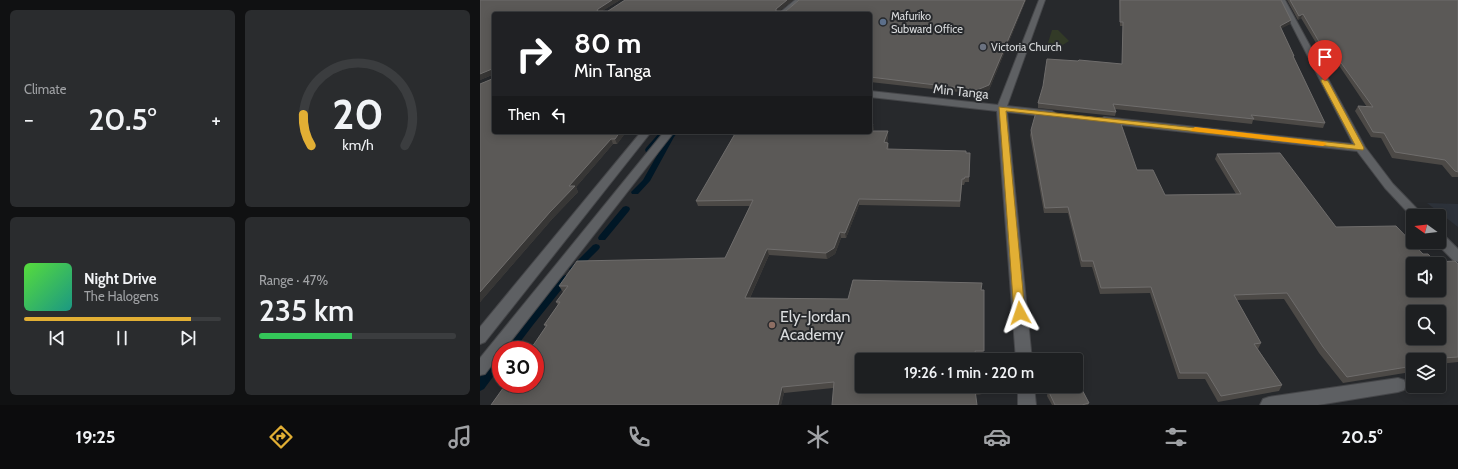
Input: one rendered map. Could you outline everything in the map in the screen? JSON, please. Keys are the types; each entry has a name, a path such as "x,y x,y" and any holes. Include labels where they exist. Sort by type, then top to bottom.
{"street":[{"path":"784,12 799,0"},
{"path":"1023,353 1002,108 1042,0"},
{"path":"1282,0 1360,148 1389,186 1411,209"},
{"name":"Min Tanga","path":"872,94 1064,115"},
{"path":"1095,119 1360,148"},
{"path":"480,338 644,134"},
{"path":"1446,245 1458,257"},
{"path":"1269,405 1398,385"},
{"path":"1026,393 1027,405"}],"lane":[{"path":"480,369 667,134"}],"shaded area":[{"path":"1427,203 1458,204 1458,227 1446,218 1446,209 1435,209"}],"green space":[{"path":"1052,30 1058,30 1069,41 1055,50 1048,43"}],"building":[{"path":"480,0 612,0 597,11 608,11 625,0 787,0 776,9 776,11 786,11 799,0 1025,0 989,85 977,90 872,77 872,12 492,12 492,69 480,74"},
{"path":"1120,0 1281,0 1291,20 1280,26 1325,123 1251,115 1254,119 1113,104 1116,112 1038,103 1043,86 1047,59 1122,64 1123,22 1120,22"},
{"path":"1290,0 1458,0 1458,172 1455,171 1445,160 1395,152 1384,133 1373,132 1358,106 1373,107 1339,60 1329,59 1303,14 1299,16"},
{"path":"492,79 492,134 619,134 615,139 611,139 569,186 575,186 550,212 480,292 480,84"},
{"path":"1036,112 1120,121 1137,170 1153,170 1165,195 1241,194 1217,154 1280,153 1336,227 1396,226 1406,236 1406,249 1418,249 1423,254 1428,254 1431,257 1406,257 1406,297 1446,297 1446,261 1455,261 1458,264 1458,357 1446,358 1446,353 1406,353 1406,367 1347,377 1323,347 1287,293 1234,295 1261,343 1254,344 1282,385 1221,396 1207,373 1180,373 1151,287 1101,288 1093,261 1082,261 1068,207 1045,208 1031,130"},
{"path":"872,131 888,131 884,142 888,143 887,149 966,151 966,153 970,153 969,177 962,179 960,201 859,199 845,233 840,232 834,248 826,253 767,249 745,298 848,299 853,280 982,283 981,290 984,290 984,351 975,351 975,353 855,353 855,393 975,393 977,405 832,405 834,382 782,387 778,405 491,405 500,393 544,393 544,341 536,341 547,325 544,325 560,302 556,302 568,286 559,286 577,261 725,258 753,200 696,201 735,134 872,134"},
{"path":"1083,392 1089,403 1082,405 1055,405 1049,393 1083,393"}],"waterway":[{"path":"649,150 662,134"},
{"path":"635,192 646,181 673,134"},
{"path":"602,238 626,209"},
{"path":"574,269 596,247"},
{"path":"515,341 566,278"},
{"path":"480,386 492,370"}],"slow traffic":[{"path":"1195,130 1323,144"}],"place":[{"name":"Mafuriko Subward Office","path":"883,22"},
{"name":"Victoria Church","path":"983,47"},
{"name":"Ely-Jordan Academy","path":"772,325"}],"route":[{"path":"1020,313 1002,108 1360,148 1325,81"}]}
